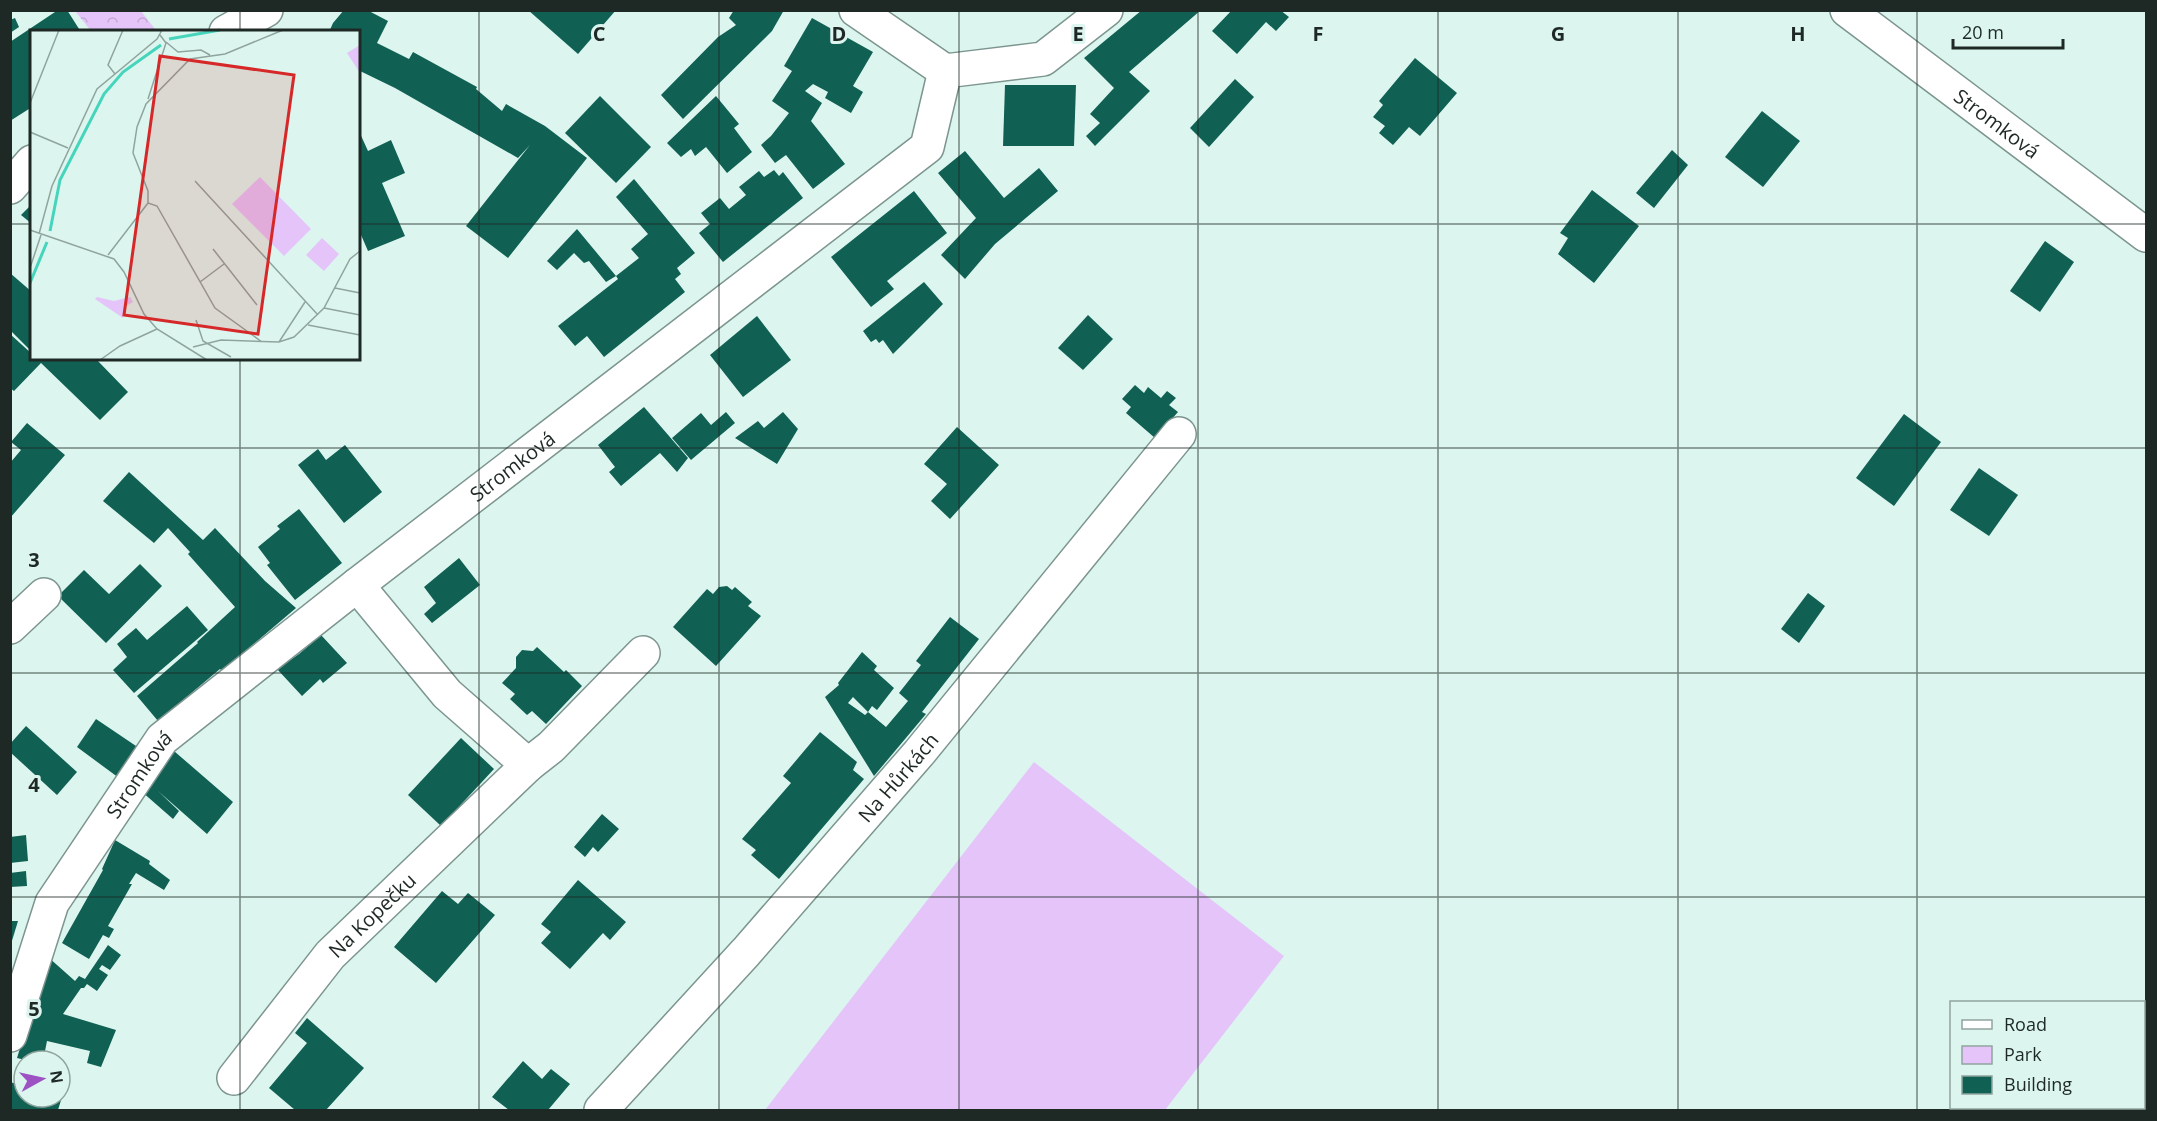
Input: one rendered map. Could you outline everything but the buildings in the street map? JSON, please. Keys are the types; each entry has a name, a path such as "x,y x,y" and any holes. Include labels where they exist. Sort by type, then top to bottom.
{"street":[{"path":"230,30 266,10"},
{"path":"856,10 945,71 1043,59 1106,10"},
{"name":"Stromková","path":"1847,10 2146,234"},
{"name":"Stromková","path":"10,1035 52,903 162,740 357,585 927,147 945,71"},
{"path":"10,187 30,164"},
{"name":"Na Hůrkách","path":"601,1110 746,952 919,753 1179,434"},
{"path":"357,585 447,694 528,765"},
{"path":"10,627 44,595"},
{"name":"Na Kopečku","path":"234,1078 330,955 528,765 551,747 643,653"}],"green space":[{"path":"75,11 141,11 155,29 154,30 90,30"},
{"path":"1034,762 1284,956 1165,1110 765,1110"}]}
